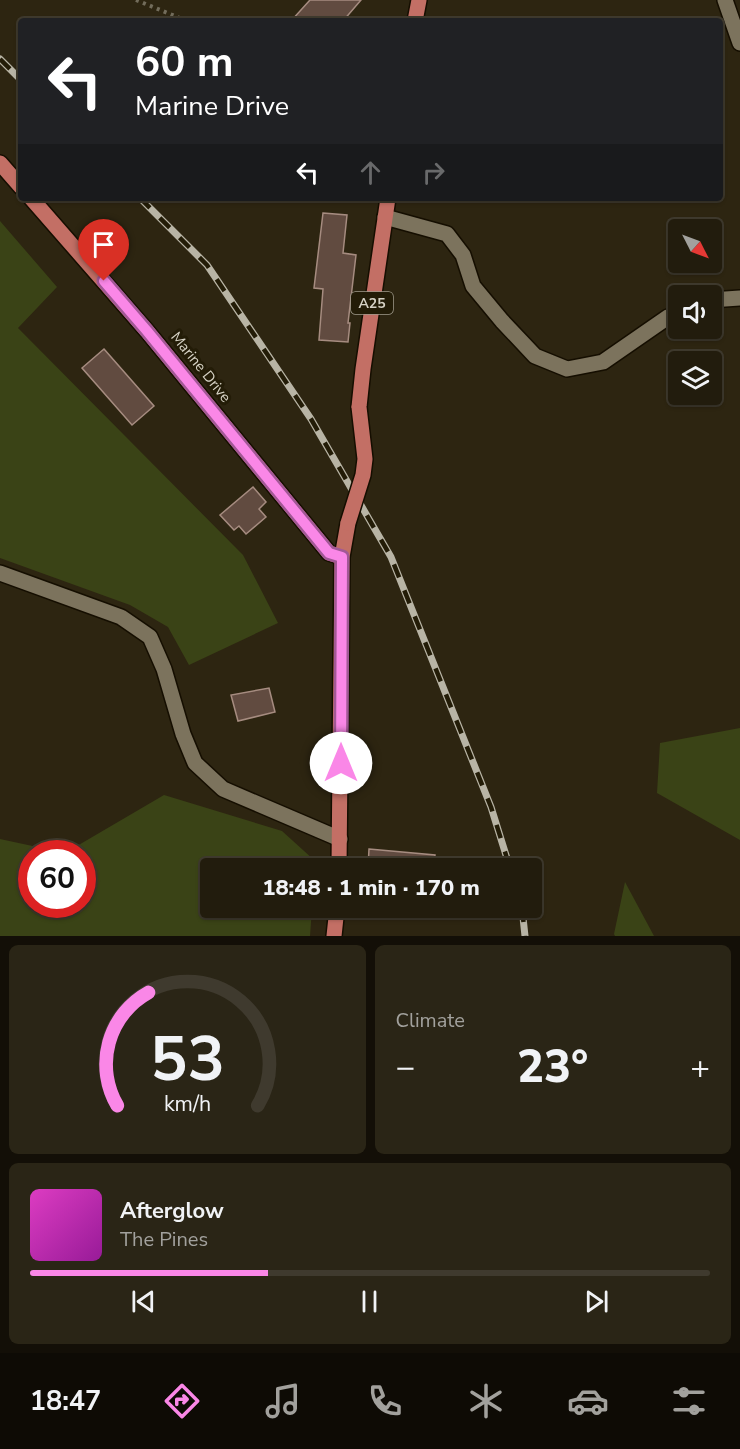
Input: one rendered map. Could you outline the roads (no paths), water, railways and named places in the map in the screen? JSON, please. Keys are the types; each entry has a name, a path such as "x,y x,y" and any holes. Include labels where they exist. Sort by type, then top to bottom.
{"main road":[{"path":"416,18 419,0"},
{"path":"0,163 18,184"},
{"name":"Marine Drive","path":"34,201 147,331 329,553 342,557"},
{"name":"A25","path":"339,858 342,557 348,523 363,476 365,459 359,407 388,201"},
{"path":"334,936 336,918"}],"lane":[{"path":"725,0 740,43"},
{"path":"385,217 447,234 463,255 473,286 502,321 535,356 567,369 603,362 668,317"},
{"path":"722,299 740,298"},
{"path":"0,573 121,617 150,637 164,669 183,734 195,763 223,789 340,839"}],"railway":[{"path":"0,59 18,77"},
{"path":"143,201 207,265 311,419 391,557 491,807 507,858"},
{"path":"523,918 525,936"}]}
